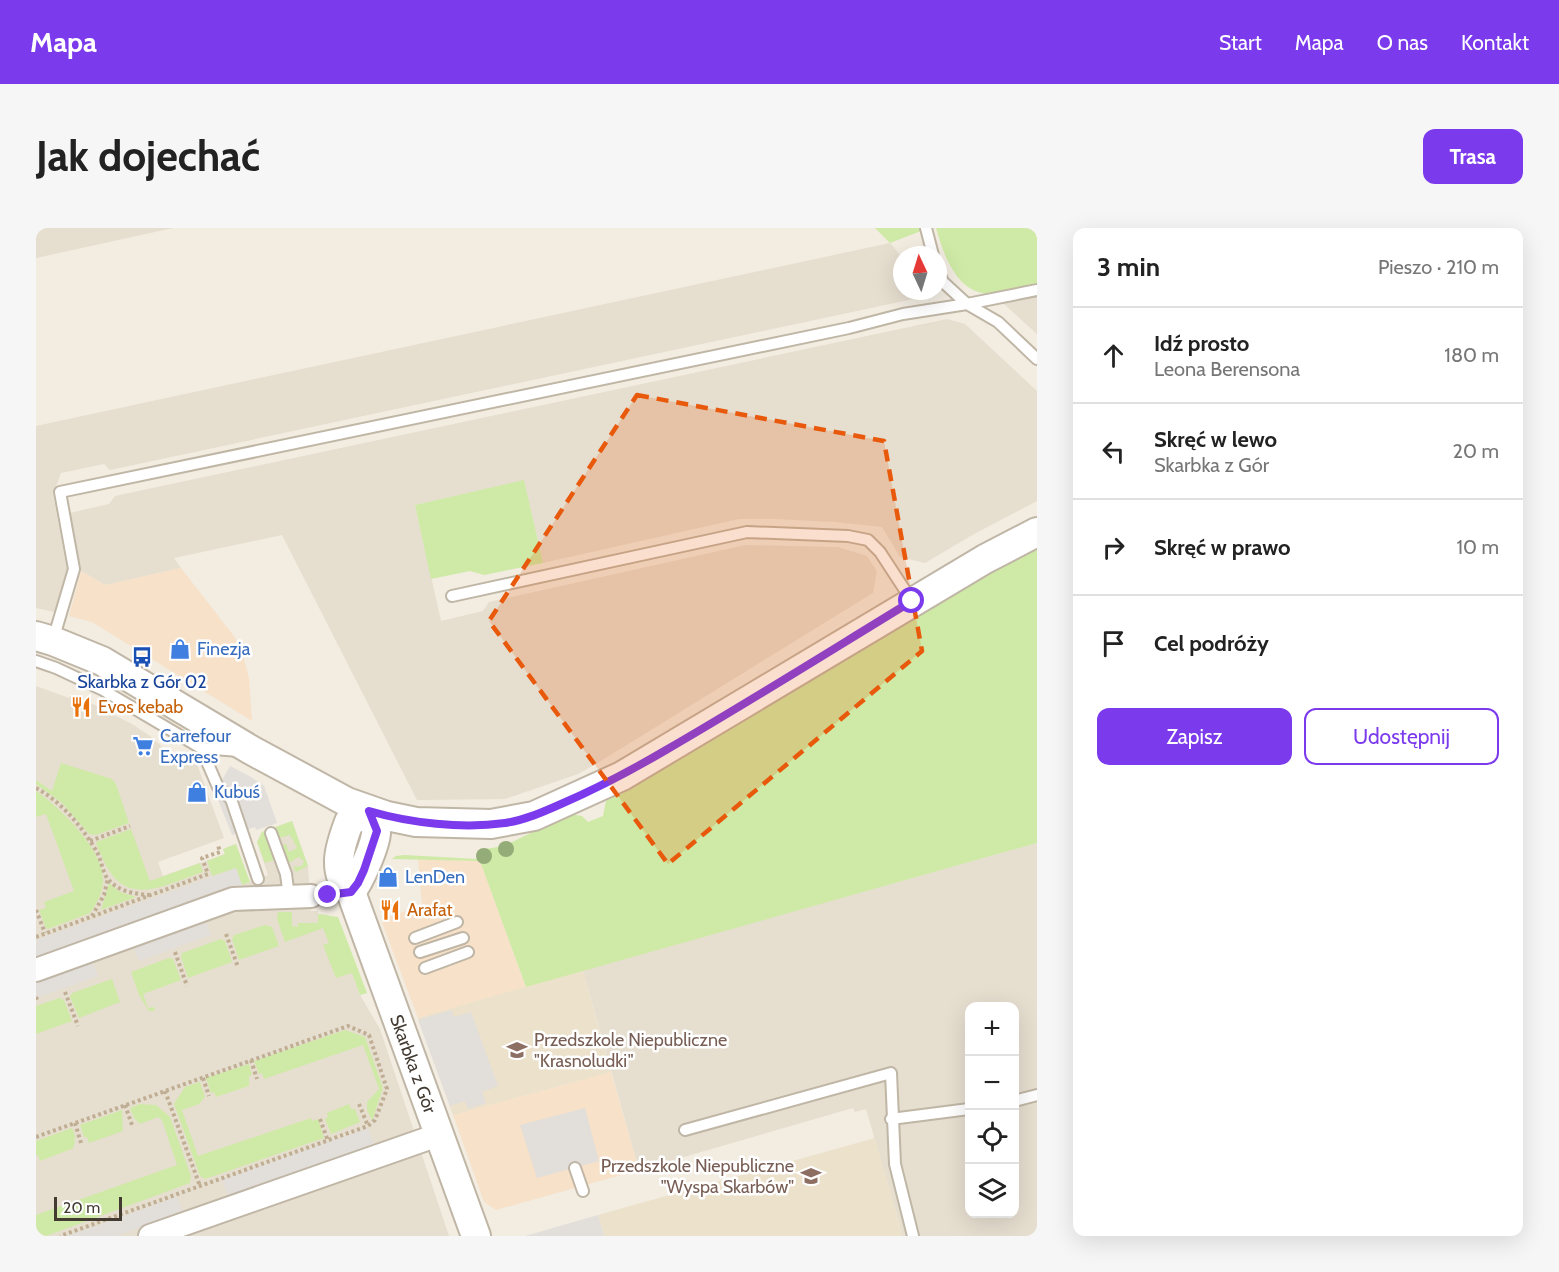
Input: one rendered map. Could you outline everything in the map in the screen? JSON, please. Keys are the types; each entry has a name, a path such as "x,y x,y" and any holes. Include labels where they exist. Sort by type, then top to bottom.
{"street":[{"path":"42,646 102,661 251,750 347,802 369,811 416,822 505,823 534,816 622,776 912,601 984,559 1037,532"},
{"name":"Skarbka z Gór","path":"369,811 349,822 339,846 340,875 351,892 476,1236"},
{"path":"36,970 262,888 300,897"},
{"path":"150,1236 438,1135"}],"lane":[{"path":"926,228 931,246"},
{"path":"947,286 967,304 998,322 1037,359"},
{"path":"251,750 235,752 201,748 103,690 56,668 42,646 74,569 60,492 849,328 903,314 1037,290"},
{"path":"452,596 747,532 848,536 868,540 880,552 912,601"},
{"path":"201,748 218,787 231,798 262,888"},
{"path":"271,832 286,874 300,897 351,892"},
{"path":"415,938 457,922"},
{"path":"420,952 463,938"},
{"path":"426,968 468,952"},
{"path":"685,1130 891,1073 894,1164 913,1236"},
{"path":"1019,1100 1037,1095"},
{"path":"891,1119 965,1110"},
{"path":"576,1168 583,1191"}],"path":[{"path":"36,788 57,802 81,828 97,852 108,878 125,891 152,895"},
{"path":"90,841 130,826"},
{"path":"36,937 208,874 202,858 220,852 218,845"},
{"path":"92,916 104,895 108,878"},
{"path":"36,910 45,933"},
{"path":"226,934 238,967"},
{"path":"175,952 187,986"},
{"path":"65,992 78,1026"},
{"path":"36,1137 348,1026 369,1035 387,1089 375,1120 368,1126 60,1236"},
{"path":"251,1060 257,1079"},
{"path":"203,1077 209,1096"},
{"path":"165,1091 200,1186"},
{"path":"359,1104 368,1126"},
{"path":"125,1105 132,1125"},
{"path":"320,1119 328,1141"},
{"path":"75,1123 81,1143"}],"highlighted area":[{"path":"637,395 884,441 922,651 668,864 489,621"}],"shaded area":[{"path":"36,228 173,228 36,258"},
{"path":"890,243 893,246 893,300 908,300 110,470 104,464 61,473 53,495 67,570 55,612 36,608 36,426"},
{"path":"1037,285 1037,334 993,294"},
{"path":"947,319 965,324 1037,391 1037,501 925,563 900,557 882,527 834,522 739,519 543,563 524,481 415,505 441,621 483,611 489,602 745,545 838,547 867,556 877,571 873,593 596,764 578,774 505,799 417,800 282,535 174,558 181,568 105,585 81,571 70,513 109,504 115,496"},
{"path":"181,568 240,644 249,678 252,721 92,622 69,616 81,571 105,585"},
{"path":"36,686 112,711 112,714 150,736 182,764 195,759 224,838 158,862 163,876 225,854 223,849 236,844 249,882 268,875 257,842 262,832 292,821 308,866 311,911 318,911 318,914 333,918 360,995 380,1029 449,1236 36,1236"},
{"path":"230,766 264,786 277,823 256,830 255,827 232,835 215,792"},
{"path":"1037,843 1037,1236 903,1236 866,1109 855,1112 853,1108 639,1170 583,970"},
{"path":"418,859 480,861 526,987 418,1018 381,920 422,905"},
{"path":"236,868 242,885 36,960 36,940"},
{"path":"205,919 211,935 139,961 133,945"},
{"path":"92,960 98,976 36,998 36,980"},
{"name":"Przedszkole Niepubliczne \"Krasnoludki\"","path":"583,970 611,1072 453,1115 418,1018"},
{"path":"451,1010 454,1017 471,1012 498,1086 482,1092 486,1103 468,1109 465,1101 450,1106 418,1020"},
{"path":"611,1072 639,1170 496,1210 484,1202 453,1115"},
{"path":"585,1108 599,1161 537,1178 520,1125"},
{"path":"368,1128 374,1144 228,1196 222,1180"},
{"name":"Przedszkole Niepubliczne \"Wyspa Skarbów\"","path":"875,1138 903,1236 604,1236 598,1215"},
{"path":"177,1197 183,1212 116,1236 67,1236"},
{"path":"598,1215 604,1236 525,1236"}],"green space":[{"path":"875,228 920,228 921,231 890,243"},
{"path":"936,228 1035,228 1037,285 991,294 969,288 954,272 948,261 947,246 942,246"},
{"path":"524,480 543,563 484,575 470,571 431,579 415,505"},
{"path":"1037,547 1037,843 526,987 480,861 392,859 404,855 478,859 479,850 504,846 570,814 582,816 588,822 603,816 606,801 998,567"},
{"path":"61,763 112,779 116,784 129,823 96,835 89,834 62,803 36,784 36,780 52,791"},
{"path":"36,791 56,807 88,842 101,867 103,878 101,892 90,913 48,929 39,910 46,908 44,902 74,891 46,814 36,817"},
{"path":"292,821 308,866 296,872 293,867 302,866 304,861 299,857 288,863 282,845 286,844 289,852 297,848 290,835 279,838 276,830 265,834 274,860 265,863 257,842 262,832"},
{"path":"131,829 150,881 200,863 203,872 174,883 147,889 134,889 122,884 112,875 96,842"},
{"path":"236,844 250,882 242,885 236,868 212,876 207,861 225,854 223,849"},
{"path":"109,883 120,892 136,897 101,910"},
{"path":"278,912 292,912 292,926 298,927 298,923 318,923 318,914 338,917 367,993 360,995 352,973 336,978 323,945 329,943 323,928 285,942 277,919"},
{"path":"265,925 272,927 279,946 239,960 232,939 234,935"},
{"path":"221,939 225,941 232,962 188,978 181,957 182,953"},
{"path":"169,958 173,959 181,980 143,994 148,1008 154,1007 155,1011 149,1011 139,995 131,972"},
{"path":"112,979 120,1002 79,1018 70,997 72,993"},
{"path":"59,998 64,1000 72,1021 36,1034 36,1006"},
{"path":"345,1030 365,1037 383,1088 372,1121 367,1110 367,1102 379,1089 363,1045 264,1079 262,1073 259,1074 254,1061"},
{"path":"249,1064 252,1075 249,1076 249,1086 216,1097 214,1092 211,1093 206,1078"},
{"path":"200,1082 205,1097 199,1104 182,1110 198,1156 311,1118 312,1121 318,1119 324,1138 205,1179 200,1176 174,1104 185,1087"},
{"path":"140,1104 156,1105 170,1117 191,1176 190,1183 46,1236 36,1236 36,1215 177,1165 162,1120 158,1117 140,1124 134,1118 130,1108"},
{"path":"349,1104 351,1109 355,1109 360,1122 331,1134 325,1119 328,1117 327,1113"},
{"path":"122,1110 123,1131 89,1143 80,1125"},
{"path":"72,1128 76,1138 74,1148 40,1161 36,1155 36,1141"}],"place":[{"name":"Finezja","path":"180,649"},
{"name":"Skarbka z Gór 02","path":"142,657"},
{"name":"Evos kebab","path":"81,707"},
{"name":"Carrefour Express","path":"143,746"},
{"name":"Kubuś","path":"197,792"},
{"name":"LenDen","path":"388,877"},
{"name":"Arafat","path":"390,910"},
{"name":"Przedszkole Niepubliczne \"Krasnoludki\"","path":"517,1050"},
{"name":"Przedszkole Niepubliczne \"Wyspa Skarbów\"","path":"811,1176"}],"route":[{"path":"328,895 351,892 358,883 377,831 369,811 398,819 443,824 505,823 534,816 622,776 912,601"}]}
